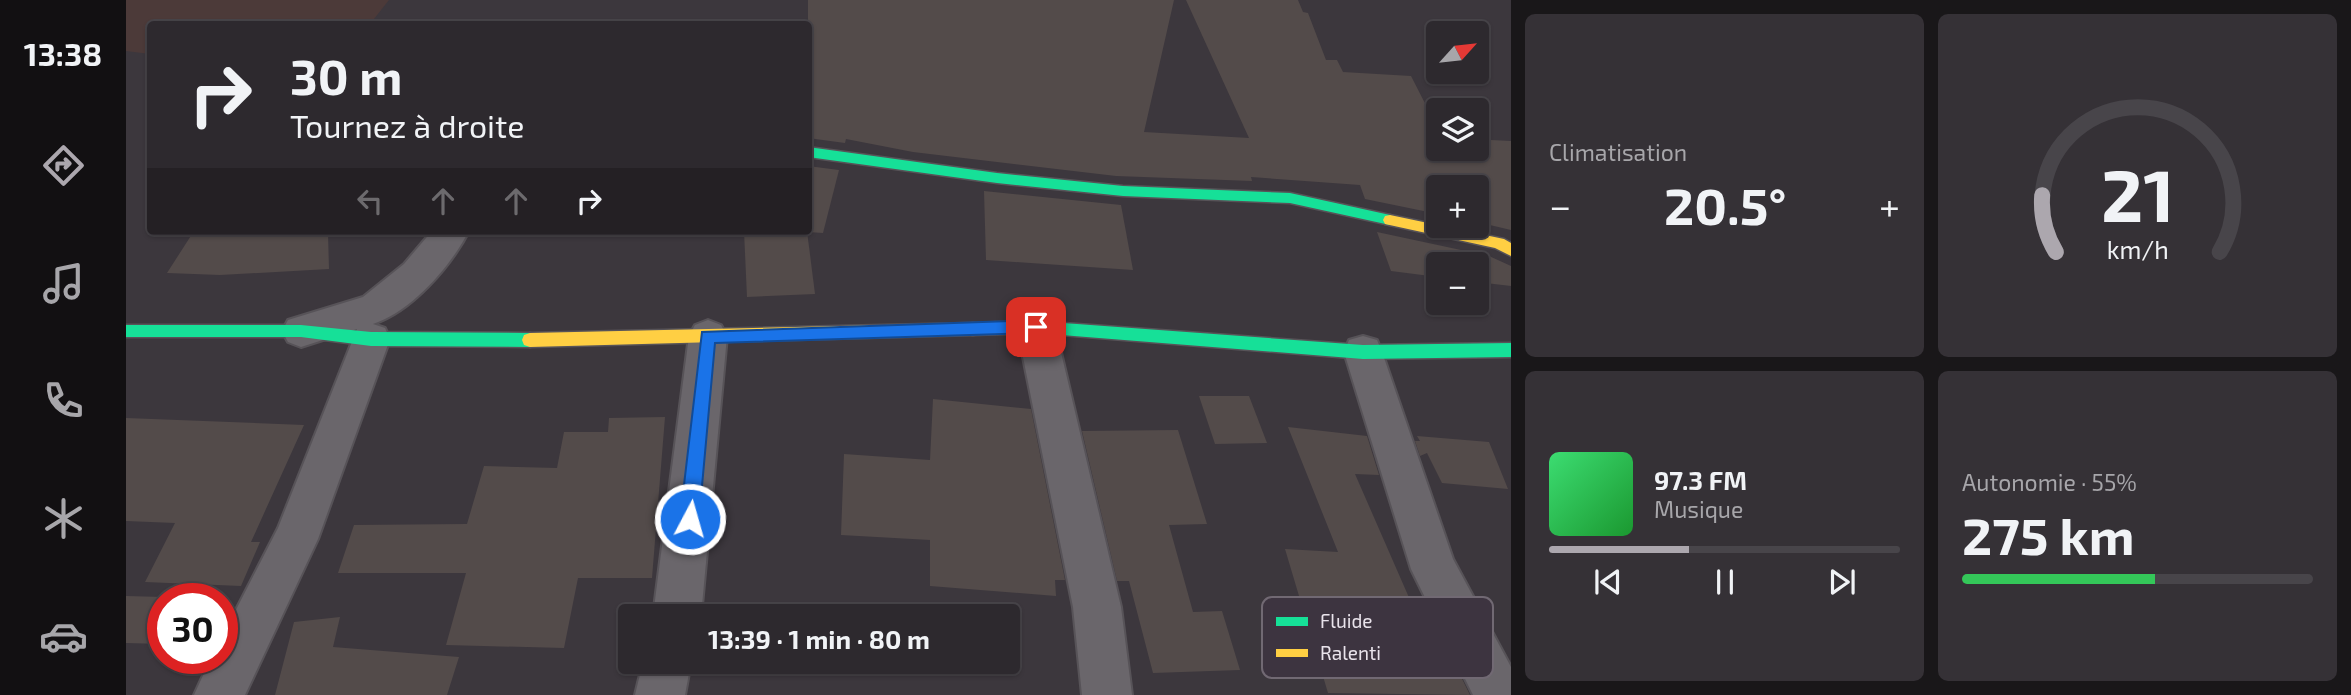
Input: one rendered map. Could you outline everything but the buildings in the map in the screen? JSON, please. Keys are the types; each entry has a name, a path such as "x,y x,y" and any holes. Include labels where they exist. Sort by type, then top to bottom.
{"main road":[{"path":"812,153 997,178 1123,191 1290,198 1499,243 1511,250"},
{"path":"126,331 301,331 371,339 708,336 1036,327 1363,352 1511,350"}],"street":[{"path":"301,331 375,307 417,274 449,235"},
{"path":"1036,327 1097,607 1107,695"},
{"path":"679,604 708,336"},
{"path":"219,695 296,540 371,339"},
{"path":"1363,352 1434,569 1448,597"},
{"path":"660,695 664,674"},
{"path":"1490,678 1499,695"}],"shaded area":[{"path":"126,0 389,0 372,21 147,21 147,54 126,51"}],"traffic: fast":[{"path":"812,153 997,178 1123,191 1290,198 1390,220"},
{"path":"973,329 1036,327 1363,352 1511,350"},
{"path":"126,331 301,331 371,339 530,340"}],"traffic: slow":[{"path":"1390,220 1499,243 1511,250"},
{"path":"530,340 973,329"}],"route":[{"path":"690,519 708,336 1036,327"}]}
